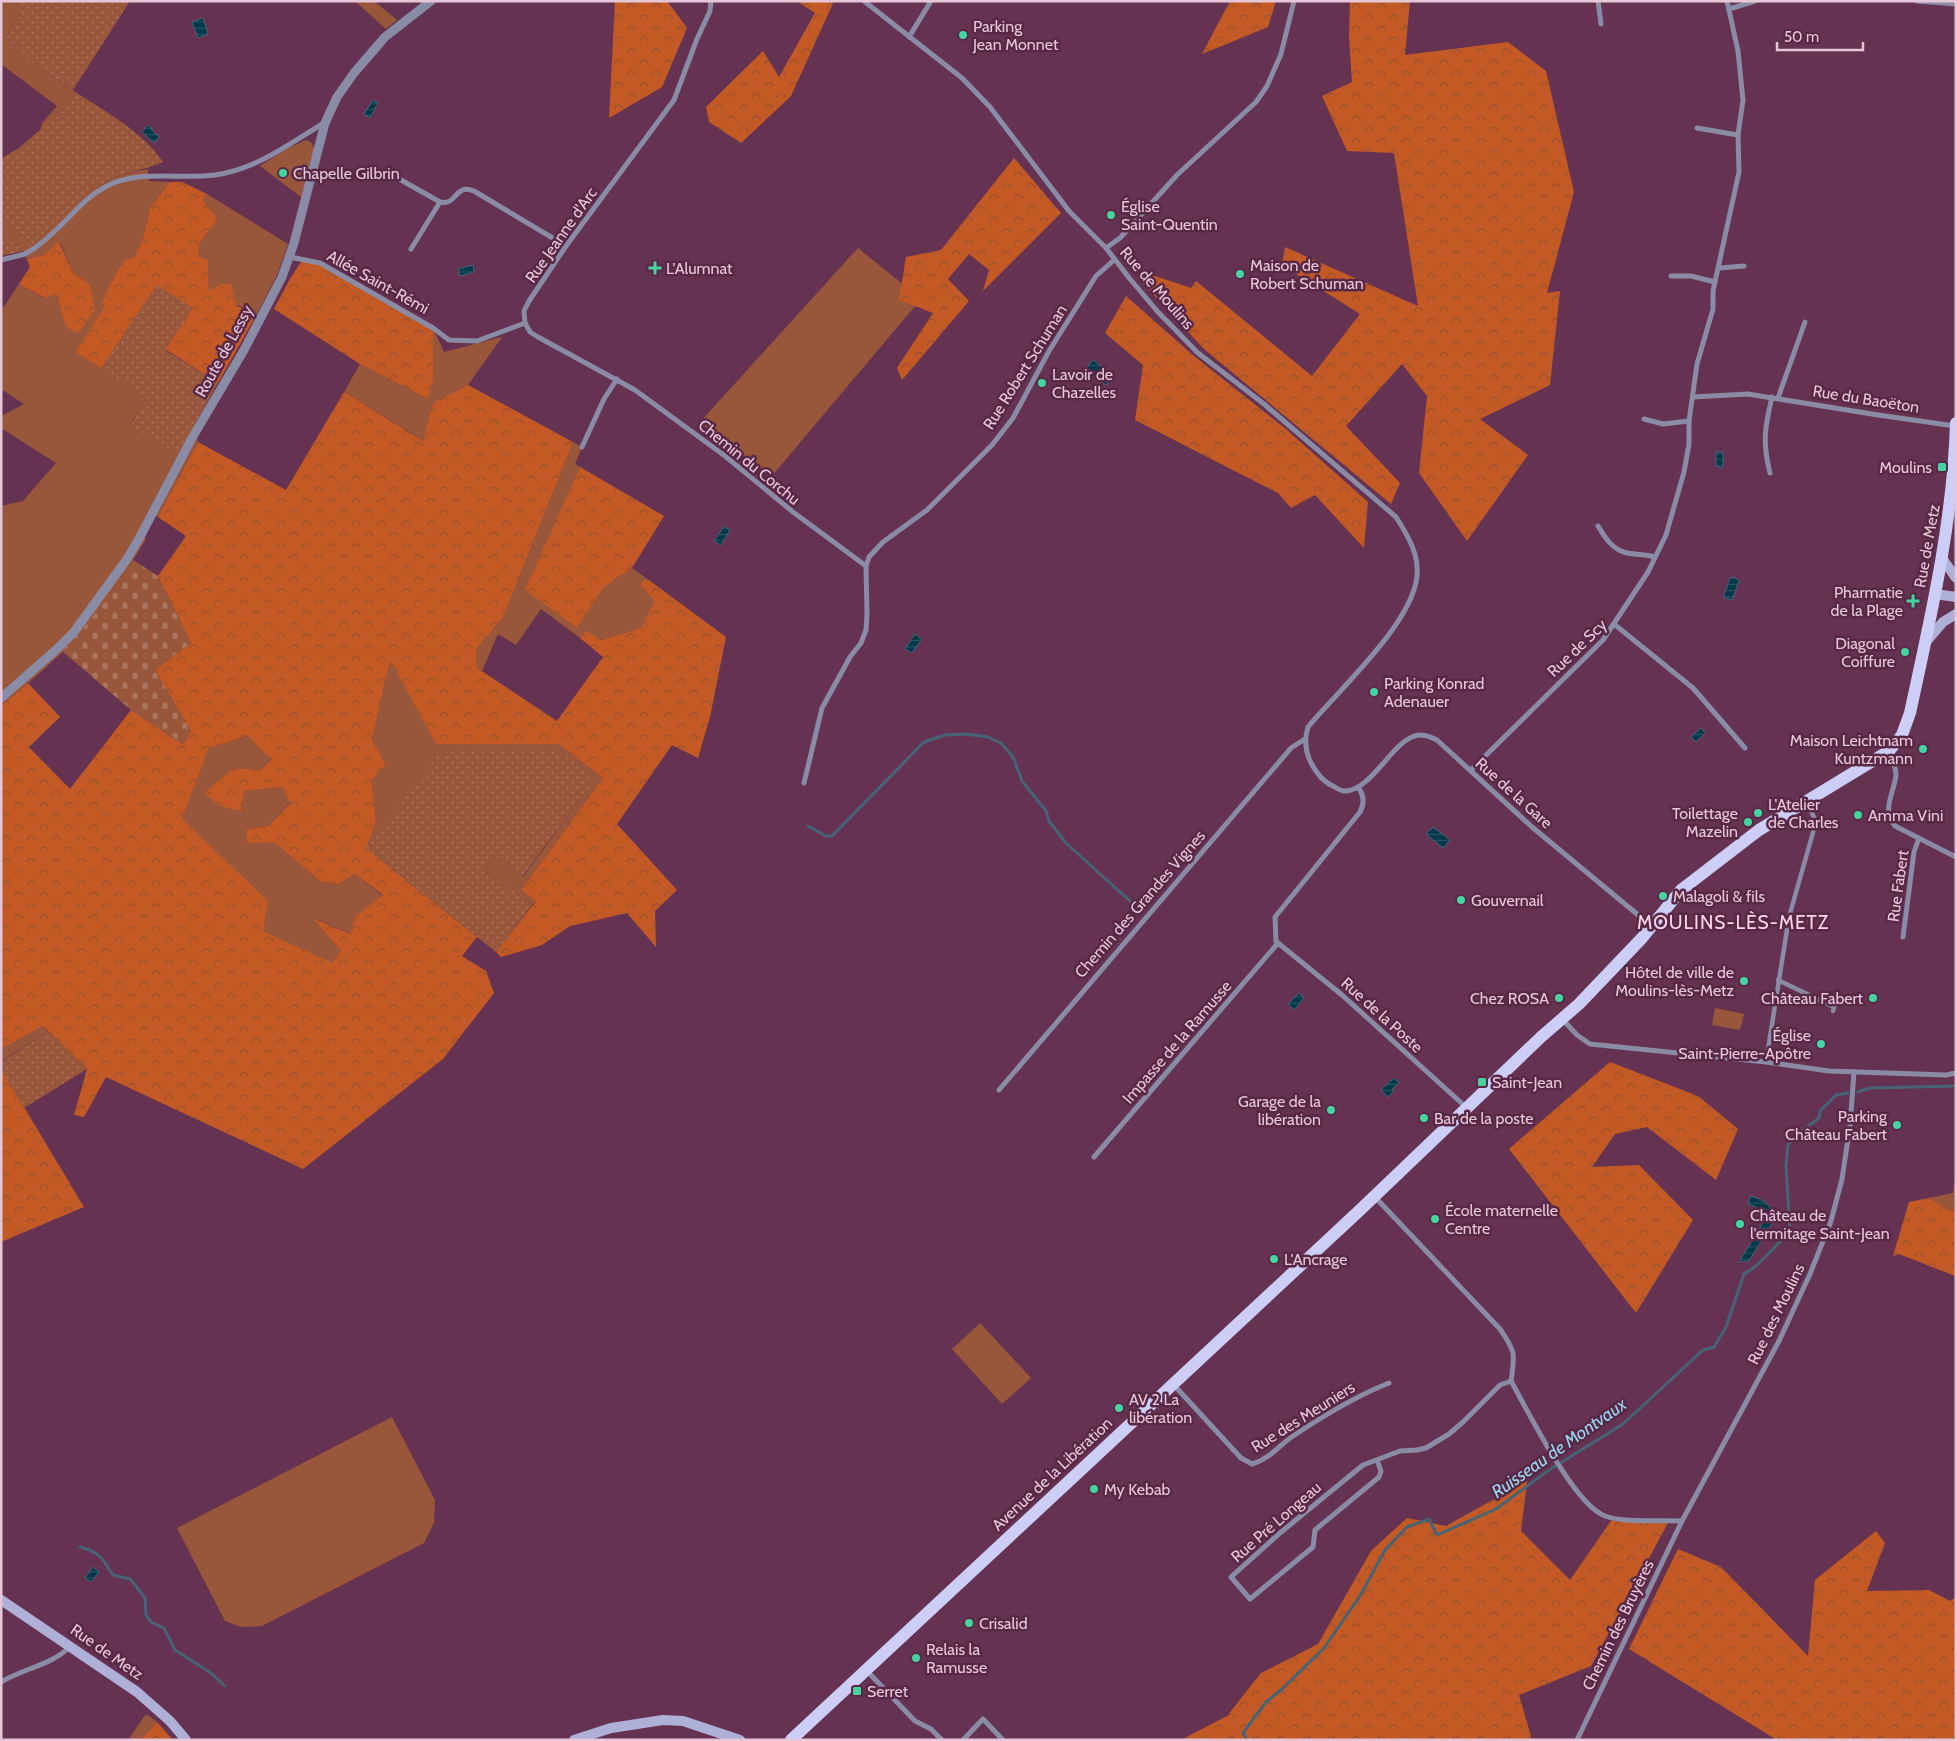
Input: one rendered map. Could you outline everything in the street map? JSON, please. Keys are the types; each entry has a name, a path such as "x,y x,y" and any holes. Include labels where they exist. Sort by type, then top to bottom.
{"main road":[{"name":"Rue de Metz","path":"1889,751 1902,735 1910,713 1924,644 1948,597 1942,558 1952,496 1956,424"},
{"path":"1942,558 1956,578"},
{"path":"1924,644 1944,622 1956,614"},
{"name":"Avenue de la Libération","path":"791,1740 1598,986 1653,924 1680,890 1759,830 1889,751"},
{"name":"Rue de Metz","path":"1,1600 137,1692 170,1721 186,1740"},
{"path":"574,1740 611,1728 663,1720 683,1721 740,1740"}],"street":[{"name":"Route de Lessy","path":"1,698 74,632 127,559 192,438 244,350 282,277 290,257 325,123 337,97 354,72 385,37 431,1"},
{"name":"Rue Jeanne d'Arc","path":"524,323 524,311 529,301 566,246 674,100 697,39 710,11 711,1"},
{"name":"Rue de Moulins","path":"864,1 962,78 990,107 1066,207 1106,248 1158,312 1198,353 1264,404 1400,522 1413,549 1418,566 1416,585 1409,603 1373,654 1308,727 1304,739"},
{"path":"909,36 931,1"},
{"path":"1106,248 1120,238 1177,175 1256,102 1281,54 1294,1"},
{"path":"1598,1 1601,24"},
{"path":"1614,624 1655,557 1666,534 1684,472 1689,444 1689,421 1697,364 1713,309 1713,291 1739,172 1738,135 1743,100 1738,51 1727,1"},
{"path":"1729,9 1755,1"},
{"path":"1917,1 1956,4"},
{"path":"1,260 25,254 35,248 94,194 120,180 147,175 190,177 216,175 242,169 266,159 325,123"},
{"path":"1697,128 1738,135"},
{"path":"378,172 394,176 446,204 461,190 468,188 566,246"},
{"path":"411,249 440,202"},
{"name":"Allée Saint-Rémi","path":"290,257 320,263 433,328 449,340 477,341 524,323"},
{"name":"Rue Robert Schuman","path":"866,566 869,558 883,542 927,510 992,445 1013,418 1049,350 1096,276 1114,260"},
{"path":"1719,268 1744,266"},
{"path":"1671,276 1690,276 1715,282"},
{"path":"1770,473 1765,453 1765,432 1775,397 1805,322"},
{"path":"524,323 530,332 538,338 617,378 604,399 582,447"},
{"name":"Chemin du Corchu","path":"617,378 725,456 792,512 866,566"},
{"name":"Rue du Baoëton","path":"1693,397 1748,394 1878,415 1956,424"},
{"path":"1644,419 1663,424 1689,421"},
{"path":"1598,526 1607,542 1626,553 1655,557"},
{"path":"804,783 822,708 850,657 861,643 866,630 866,566"},
{"name":"Rue de Scy","path":"1471,770 1603,640 1614,624 1693,688 1745,748"},
{"name":"Rue de la Gare","path":"1358,787 1406,740 1421,735 1429,736 1437,740 1539,833 1642,919 1653,924"},
{"path":"1278,944 1276,942 1275,917 1360,812 1364,800 1363,792 1358,787 1342,791 1329,784 1317,773 1310,760 1304,739"},
{"name":"Chemin des Grandes Vignes","path":"999,1090 1291,748 1304,739"},
{"path":"1889,751 1894,763 1896,776 1888,811 1889,819 1895,826 1956,857"},
{"path":"1766,1062 1789,917 1816,822 1806,801"},
{"name":"Rue Fabert","path":"1903,937 1914,852 1919,838"},
{"name":"Rue de la Poste","path":"1278,944 1342,995 1467,1108"},
{"name":"Impasse de la Ramusse","path":"1094,1157 1278,944"},
{"path":"1778,980 1834,1007"},
{"path":"1562,1020 1577,1035 1590,1044 1766,1062 1829,1071 1946,1075 1956,1073"},
{"name":"Rue des Moulins","path":"1682,1521 1779,1341 1810,1274 1831,1221 1842,1179 1846,1154 1854,1072"},
{"path":"1374,1196 1500,1329 1511,1346 1515,1358 1511,1381 1562,1471 1593,1508 1604,1516 1619,1519 1682,1521"},
{"name":"Rue Pré Longeau","path":"1377,1460 1381,1471 1379,1477 1315,1530 1313,1547 1250,1599 1231,1577 1280,1533 1363,1465 1400,1451 1426,1448 1455,1428 1500,1385 1511,1381"},
{"name":"Rue des Meuniers","path":"1173,1384 1241,1458 1252,1464 1264,1460 1291,1437 1371,1390 1389,1383"},
{"name":"Chemin des Bruyères","path":"1577,1740 1682,1521"},
{"path":"1,1682 22,1670 56,1658 70,1646"},
{"path":"866,1670 915,1721 931,1728 942,1740"},
{"path":"963,1740 983,1719 1003,1740"}],"green space":[{"path":"1,1 10,1 24,9 6,37 33,63 77,93 44,131 41,129 42,123 57,106 1,64"},
{"path":"10,1 130,1 73,90 33,63 6,37 24,9"},
{"path":"355,1 374,1 397,20 386,29"},
{"path":"615,1 667,1 687,28 662,87 609,118"},
{"path":"797,1 834,1 791,96 741,143 709,122 706,107 763,51 779,77 815,13"},
{"path":"1230,1 1276,1 1268,27 1202,54"},
{"path":"1350,1 1410,1 1405,55 1508,42 1546,71 1574,192 1547,293 1560,291 1550,385 1480,419 1528,455 1467,541 1419,473 1427,396 1402,364 1346,426 1400,483 1391,504 1204,349 1138,278 1149,274 1191,288 1196,281 1312,376 1360,314 1282,265 1285,247 1418,306 1394,153 1347,151 1322,96 1352,82 1349,36"},
{"path":"77,93 135,132 155,151 163,162 116,177 102,184 75,205 33,245 1,215 1,159 19,148 41,129 44,131"},
{"path":"306,140 312,143 314,149 301,197 260,166 288,148"},
{"path":"1014,158 1061,213 983,291 989,270 969,254 948,279 969,301 902,380 897,368 933,313 899,300 906,257 941,250"},
{"path":"148,169 149,181 170,182 150,208 142,241 134,257 123,261 101,301 147,397 130,424 178,454 193,426 198,442 158,517 153,513 141,535 146,539 106,601 78,636 60,654 1,706 1,506 23,501 56,463 1,428 1,416 24,404 1,389 1,311 19,284 44,298 57,294 60,300 90,284 73,273 60,242 44,255 27,259 23,251 1,232 1,215 33,245 94,189 114,178"},
{"path":"170,182 182,182 207,194 203,200 218,219 200,242 198,256 208,260 209,291 218,284 231,284 237,306 257,314 218,383 165,349 157,285 101,368 76,352 105,306 101,301 123,261 134,257 142,241 150,208"},
{"path":"207,194 288,244 277,275 257,314 209,292 208,261 198,256 200,242 218,219 203,200"},
{"path":"1,232 23,251 1,256"},
{"path":"59,242 73,273 90,284 95,310 78,333 66,327 57,294 45,298 19,284 30,267 27,259 44,255"},
{"path":"858,248 921,299 771,477 700,422"},
{"path":"303,259 312,260 433,328 433,381 428,399 360,364 274,309"},
{"path":"157,285 193,308 165,350 218,383 178,454 130,425 147,397 101,368"},
{"path":"1126,296 1194,356 1287,430 1368,502 1364,548 1315,495 1291,508 1278,493 1135,420 1143,365 1105,333"},
{"path":"433,328 444,352 502,337 468,385 434,402 429,416 425,441 344,392 360,364 428,399 433,381"},
{"path":"468,385 573,442 503,618 476,649 477,668 557,721 603,657 580,638 586,630 601,640 641,628 655,602 640,584 646,578 726,637 710,717 698,758 672,745 617,824 677,890 655,911 656,947 627,913 570,926 542,945 501,957 496,952 536,901 521,890 603,778 559,744 436,744 390,660 372,740 386,764 372,780 376,824 366,848 477,937 462,956 486,971 494,993 443,1059 303,1169 106,1077 84,1117 74,1115 87,1069 43,1026 1,1049 1,706 28,683 60,717 29,747 70,789 131,710 183,744 191,731 155,670 191,643 158,576 186,536 158,517 198,442 286,490 344,392 424,441 434,402","holes":["248,736 271,759 262,769 233,769 204,793 220,806 241,811 244,791 283,787 290,803 269,825 246,830 248,843 274,842 320,881 337,885 355,874 383,895 356,916 350,934 313,918 341,951 332,963 263,931 268,901 182,819 209,748"]},
{"path":"573,442 582,447 575,464 580,467 526,590 577,628 604,587 632,568 646,578 641,584 656,602 641,628 601,640 586,630 580,638 541,609 516,645 498,634 482,671 477,668 476,649 503,618"},
{"path":"580,467 664,516 632,568 604,587 577,628 525,590"},
{"path":"133,560 158,576 191,643 155,670 191,731 183,744 131,710 62,651 91,619"},
{"path":"390,659 436,744 559,744 603,778 521,890 536,901 532,905 484,870 494,856 523,877 595,779 366,848 376,824 372,780 386,764 372,740"},
{"path":"249,736 271,758 262,769 233,769 242,810 243,791 283,787 290,802 269,825 246,830 274,842 320,881 337,885 355,874 383,896 356,916 351,934 314,918 341,951 332,964 263,931 182,819 209,748"},
{"path":"470,749 559,751 596,778 522,877 494,856 484,870 532,905 496,952 366,848 438,755"},
{"path":"1715,1008 1744,1014 1740,1030 1712,1025"},
{"path":"43,1026 48,1031 1,1061 1,1049"},
{"path":"48,1031 87,1069 24,1108 3,1072 1,1062"},
{"path":"1610,1062 1698,1096 1738,1129 1716,1180 1647,1127 1615,1134 1592,1167 1639,1165 1693,1220 1636,1313 1509,1149"},
{"path":"1,1064 3,1072 84,1207 1,1242"},
{"path":"1956,1167 1956,1213 1929,1198 1953,1193"},
{"path":"1929,1198 1956,1213 1956,1279 1955,1276 1899,1254 1893,1256 1909,1202"},
{"path":"980,1323 1031,1378 1002,1404 952,1349"},
{"path":"392,1417 435,1500 434,1523 424,1543 262,1626 241,1627 225,1621 177,1528"},
{"path":"1527,1481 1521,1531 1570,1580 1613,1518 1669,1521 1591,1666 1519,1695 1532,1740 1181,1740 1227,1716 1261,1673 1318,1644 1371,1551 1407,1518 1446,1526"},
{"path":"1876,1531 1885,1543 1867,1591 1929,1590 1950,1601 1956,1597 1956,1740 1777,1740 1629,1649 1678,1549 1721,1567 1808,1656 1815,1580"},
{"path":"146,1714 157,1722 141,1740 128,1740"},
{"path":"157,1722 173,1740 141,1740"}],"water":[{"path":"203,18 208,34 198,38 192,22"},
{"path":"373,100 378,103 370,118 364,114"},
{"path":"148,125 159,137 154,143 142,132"},
{"path":"473,265 474,272 460,276 458,269"},
{"path":"1093,360 1113,375 1106,385 1085,370"},
{"path":"1716,452 1723,452 1722,468 1716,466"},
{"path":"724,526 730,530 721,545 714,541"},
{"path":"1735,577 1739,581 1732,600 1723,597 1730,578"},
{"path":"915,634 922,639 912,653 905,649"},
{"path":"1701,728 1705,733 1696,742 1691,737"},
{"path":"1433,827 1450,840 1443,848 1426,834"},
{"path":"1299,993 1304,998 1294,1010 1288,1004"},
{"path":"1394,1078 1399,1083 1392,1089 1394,1091 1388,1097 1381,1090"},
{"path":"1750,1196 1759,1199 1770,1207 1774,1220 1749,1261 1739,1262 1764,1221 1762,1212 1748,1204"},
{"path":"93,1567 99,1572 91,1582 85,1578"}],"waterway":[{"path":"808,826 826,836 832,836 924,742 945,735 966,734 988,737 1001,743 1013,757 1022,781 1046,811 1049,821 1066,843 1142,912"},
{"name":"Ruisseau de Montvaux","path":"1858,1092 1870,1088 1956,1086"},
{"name":"Ruisseau de Montvaux","path":"1247,1740 1243,1733 1266,1702 1324,1648 1360,1596 1385,1550 1407,1527 1429,1519 1437,1535 1496,1509 1549,1470 1623,1424 1703,1350 1714,1347 1726,1327 1744,1274 1756,1266 1790,1232 1786,1166 1788,1145 1799,1133 1819,1118 1820,1111 1836,1095 1848,1093"},
{"path":"80,1547 97,1554 113,1575 130,1579 145,1598 146,1615 151,1622 164,1628 175,1650 211,1673 225,1686"}],"place":[{"name":"Parking Jean Monnet","path":"963,35"},
{"name":"Chapelle Gilbrin","path":"283,173"},
{"name":"Église Saint-Quentin","path":"1111,215"},
{"name":"L'Alumnat","path":"655,268"},
{"name":"Maison de Robert Schuman","path":"1240,274"},
{"name":"Lavoir de Chazelles","path":"1042,383"},
{"name":"Moulins","path":"1942,467"},
{"name":"Pharmatie de la Plage","path":"1913,601"},
{"name":"Diagonal Coiffure","path":"1905,652"},
{"name":"Parking Konrad Adenauer","path":"1374,692"},
{"name":"Maison Leichtnam Kuntzmann","path":"1923,749"},
{"name":"L'Atelier de Charles","path":"1758,813"},
{"name":"Amma Vini","path":"1858,815"},
{"name":"Toilettage Mazelin","path":"1748,822"},
{"name":"Malagoli & fils","path":"1663,896"},
{"name":"Gouvernail","path":"1461,900"},
{"name":"Hôtel de ville de Moulins-lès-Metz","path":"1744,981"},
{"name":"Chez ROSA","path":"1559,998"},
{"name":"Château Fabert","path":"1873,998"},
{"name":"Église Saint-Pierre-Apôtre","path":"1821,1044"},
{"name":"Saint-Jean","path":"1482,1082"},
{"name":"Garage de la libération","path":"1331,1110"},
{"name":"Bar de la poste","path":"1424,1118"},
{"name":"Parking Château Fabert","path":"1897,1125"},
{"name":"École maternelle Centre","path":"1435,1219"},
{"name":"Château de l'ermitage Saint-Jean","path":"1740,1224"},
{"name":"L'Ancrage","path":"1274,1259"},
{"name":"AV 2 La libération","path":"1119,1408"},
{"name":"My Kebab","path":"1094,1489"},
{"name":"Crisalid","path":"969,1623"},
{"name":"Relais la Ramusse","path":"916,1658"},
{"name":"Serret","path":"857,1691"}],"district":[{"name":"MOULINS-LÈS-METZ","path":"1733,922"}]}
